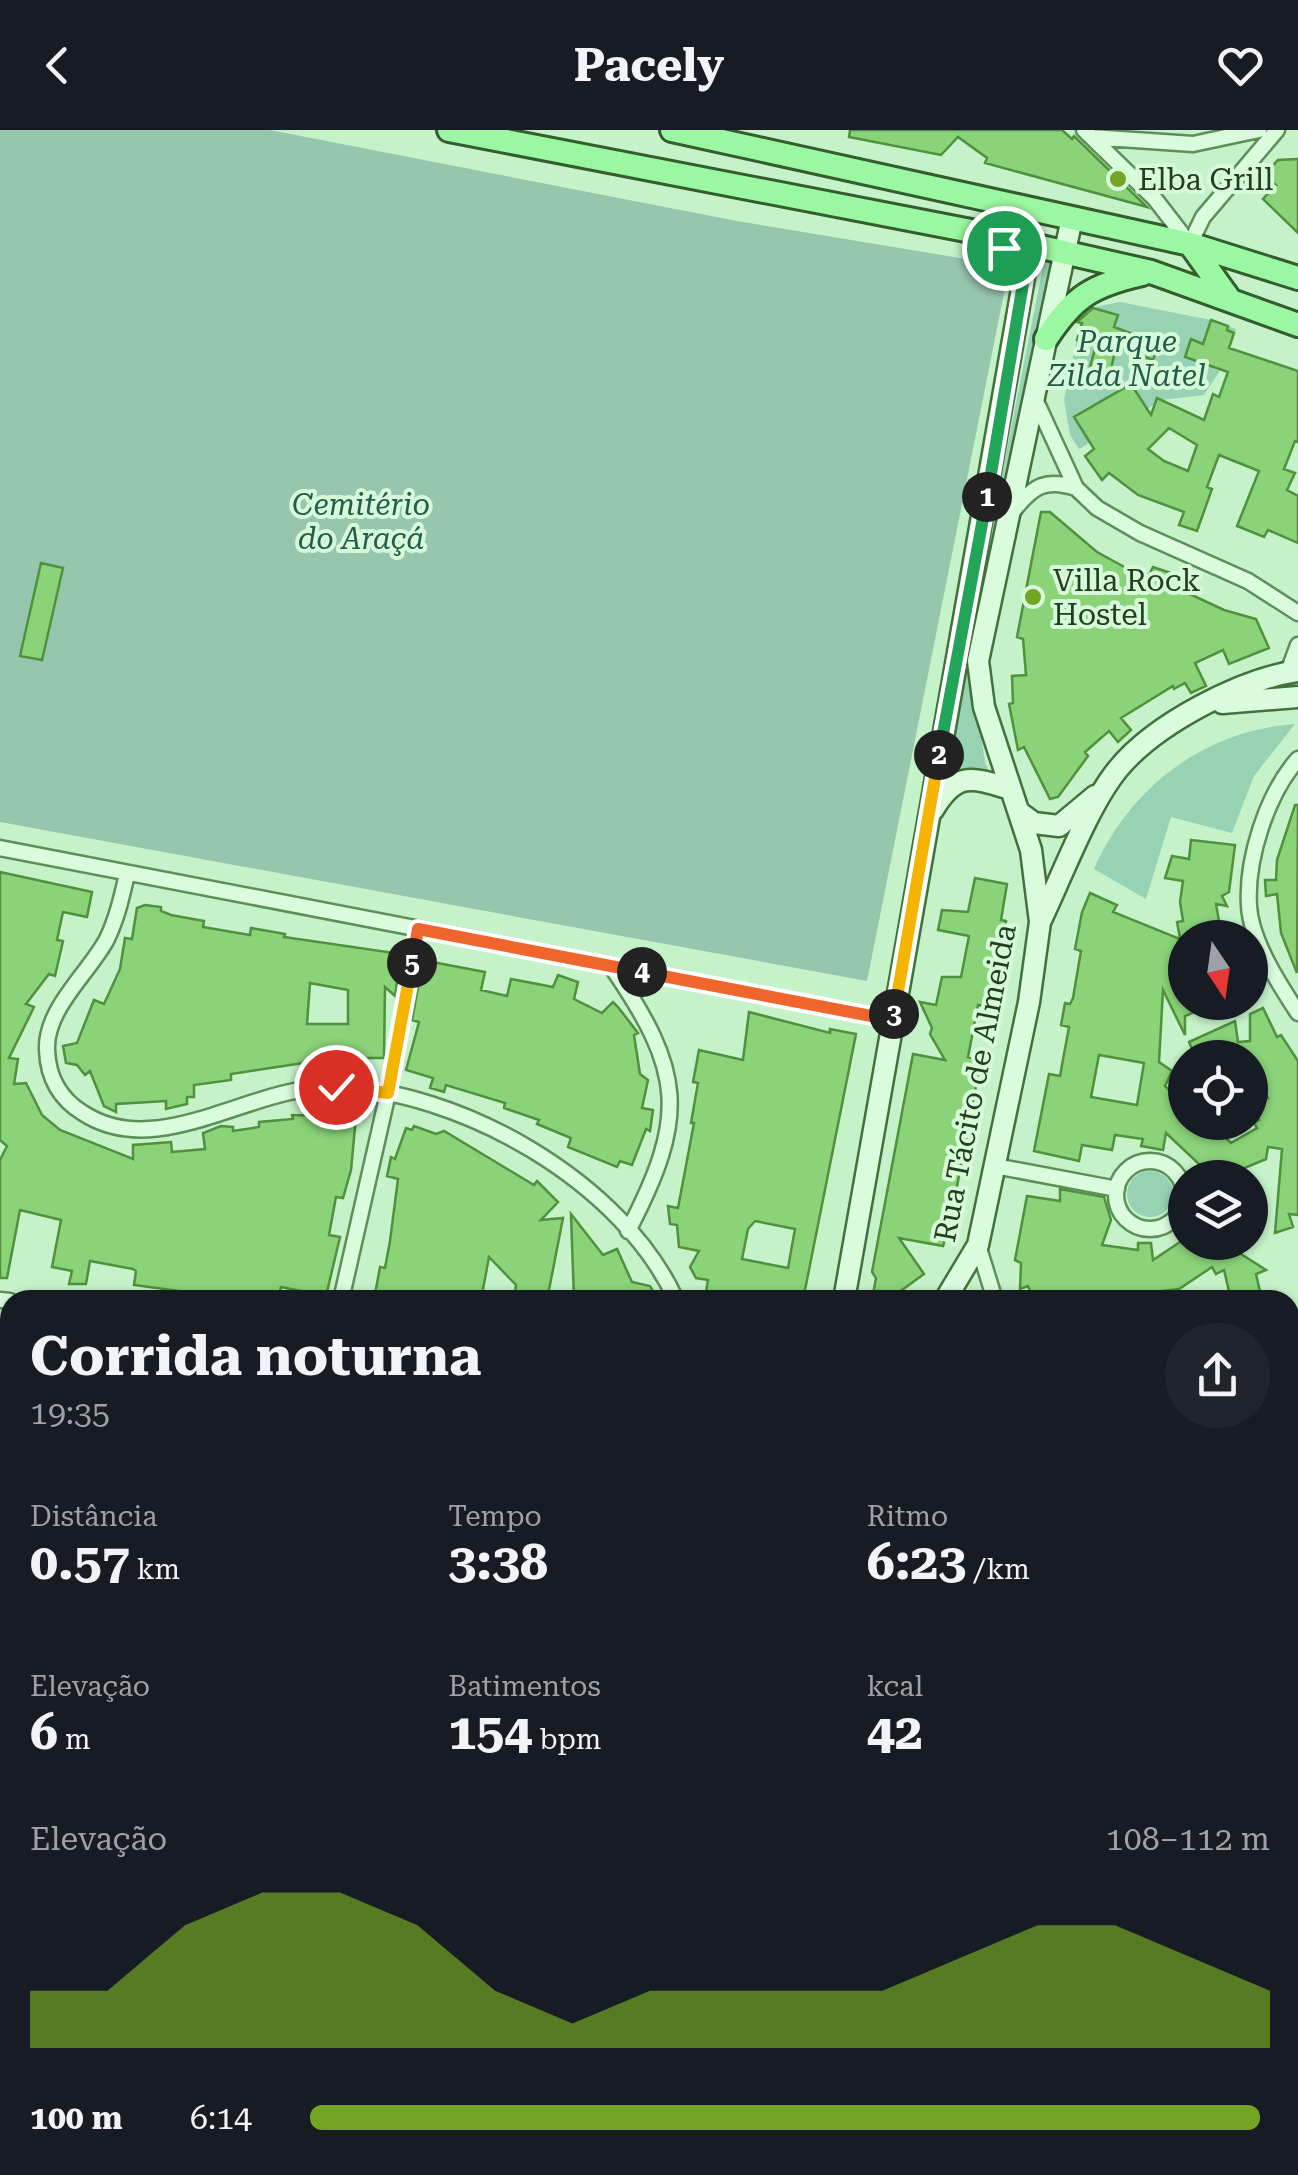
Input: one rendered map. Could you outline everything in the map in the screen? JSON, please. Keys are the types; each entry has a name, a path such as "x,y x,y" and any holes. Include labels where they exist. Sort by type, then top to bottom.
{"main road":[{"path":"449,130 551,141 1151,272 1298,326"},
{"path":"672,130 1190,244 1298,278"},
{"name":"Rua Tácito de Almeida","path":"951,1290 978,1245 1029,1002 1040,922 1031,850 984,707 978,675 1007,518 1072,218"},
{"path":"846,1290 1025,272 1019,257 971,231"},
{"path":"1190,244 1230,300"},
{"path":"1046,340 1060,319 1089,290 1151,272"},
{"path":"1040,922 1119,768 1140,748 1204,704 1293,672"},
{"path":"1204,704 1298,697"},
{"path":"930,815 943,792 958,782 980,778 1010,789"},
{"path":"1019,812 1034,823 1059,826 1108,784"}],"street":[{"path":"1087,134 1193,144 1259,130"},
{"path":"1087,134 1155,199 1190,244 1204,217 1278,130"},
{"path":"1034,398 1076,488"},
{"path":"1007,518 1038,485 1060,482 1076,488 1122,524 1225,569 1298,613"},
{"path":"1293,672 1298,645"},
{"path":"1298,759 1270,800 1256,851 1248,908 1269,969 1298,1013"},
{"path":"0,848 892,1020"},
{"path":"127,874 108,937 66,998 46,1044 48,1068 57,1089 72,1106 96,1122 118,1129 182,1123 309,1087 388,1093 436,1106 527,1149 601,1200 664,1272 672,1290"},
{"path":"342,1290 388,1093 418,929"},
{"path":"611,966 657,1038 670,1080 671,1097 656,1176 628,1231"},
{"path":"1158,1162 1171,1167 1180,1177 1184,1202 1169,1223 1143,1228 1122,1213 1117,1188 1132,1166 1158,1162"},
{"path":"996,1166 1117,1188"},
{"path":"978,1245 992,1290"}],"green space":[{"name":"Cemitério do Araçá","path":"0,130 270,130 737,221 1002,265 1007,278 867,981 0,822"},
{"path":"1045,257 1054,259 971,671 985,762 993,783 939,792"},
{"name":"Parque Zilda Natel","path":"1120,302 1211,320 1236,329 1221,369 1204,395 1162,400 1079,449 1070,435 1064,400 1081,319 1095,307"},
{"path":"1295,724 1254,776 1232,833 1171,817 1146,899 1094,869 1128,813 1174,768 1231,738"},
{"path":"1141,1172 1159,1172 1166,1178 1168,1208 1159,1216 1141,1216 1128,1203 1128,1185"}],"building":[{"path":"850,130 1062,130 1072,139 1074,136 1147,207 985,163 987,158 958,137 941,155 849,137"},
{"path":"1298,159 1298,233 1263,199 1276,185 1264,175 1278,160"},
{"path":"1093,308 1118,315 1114,327 1159,344 1153,360 1105,342 1114,356 1110,373 1090,367 1096,345 1077,340 1082,323 1077,322"},
{"path":"1211,320 1228,326 1227,330 1234,333 1229,348 1298,371 1298,442 1295,441 1284,469 1295,473 1287,490 1298,496 1298,543 1268,530 1264,537 1237,526 1259,471 1219,455 1197,531 1179,525 1184,512 1138,495 1109,473 1102,480 1085,456 1094,449 1074,417 1131,384 1151,415 1157,398 1204,420 1213,394 1219,397 1228,372 1185,357 1191,339 1203,344","holes":["1169,428 1197,445 1188,471 1148,449"]},
{"path":"1041,512 1050,512 1097,552 1139,575 1142,571 1149,575 1153,567 1171,573 1166,583 1224,610 1256,619 1269,648 1229,664 1223,650 1195,663 1206,686 1191,693 1185,683 1174,689 1173,686 1121,718 1131,730 1118,742 1109,731 1085,752 1088,756 1058,797 1050,799 1024,747 1018,750 1009,704 1013,703 1012,676 1026,675 1023,639 1017,637"},
{"path":"41,563 63,568 42,660 20,656"},
{"path":"1295,805 1297,973 1281,933 1277,894 1266,896 1265,880 1276,880 1277,860"},
{"path":"1191,840 1235,845 1229,892 1222,896 1227,906 1216,904 1219,920 1183,920 1183,881 1165,878 1172,856 1189,859"},
{"path":"0,872 92,892 87,917 63,912 57,940 63,941 55,976 49,974 26,1004 34,1007 9,1058 18,1059 14,1084 26,1083 42,1115 60,1130 133,1159 133,1145 171,1142 172,1152 205,1149 203,1133 221,1126 233,1127 233,1131 259,1127 259,1122 293,1119 292,1115 356,1117 351,1170 343,1198 336,1197 329,1235 340,1237 327,1290 171,1290 134,1285 133,1269 90,1261 86,1284 69,1284 72,1271 52,1267 61,1220 20,1210 7,1278 0,1278 0,1160 7,1146 0,1140"},
{"path":"975,878 1007,884 1001,920 1006,921 990,998 985,1006 978,1005 968,1057 981,1060 951,1218 943,1246 899,1238 924,1274 902,1290 874,1290 876,1278 872,1272 913,1054 945,1060 930,1034 932,1028 920,1002 936,1005 942,977 961,977 969,936 938,930 942,910 968,912"},
{"path":"1090,893 1117,905 1113,912 1168,934 1168,1000 1163,990 1159,1062 1168,1068 1168,1135 1163,1150 1141,1146 1143,1139 1115,1135 1112,1150 1082,1145 1079,1161 1034,1151 1049,1074 1060,1076 1069,1027 1061,1025 1065,1003 1070,1004 1073,998 1081,951 1075,949","holes":["1099,1055 1144,1063 1137,1105 1091,1097"]},
{"path":"161,907 161,911 171,915 204,921 203,927 250,935 251,928 285,934 284,937 401,954 395,996 385,987 384,1058 362,1058 362,1073 348,1072 348,1062 310,1062 231,1074 231,1080 194,1085 194,1097 187,1097 187,1104 166,1109 166,1101 116,1104 116,1112 104,1106 90,1071 85,1075 77,1065 66,1063 63,1046 77,1043 94,1000 104,1004 120,969 125,938 132,939 137,908","holes":["310,983 348,990 348,1024 307,1024"]},
{"path":"427,961 485,972 481,990 507,996 511,979 553,987 558,975 578,982 574,999 602,1013 613,1002 638,1033 634,1035 640,1074 648,1080 642,1108 653,1110 650,1131 646,1129 632,1165 620,1161 617,1167 568,1147 571,1138 537,1124 539,1120 504,1108 505,1103 446,1085 444,1092 430,1088 433,1078 406,1070 419,1022 412,1020 421,971 425,972"},
{"path":"749,1012 830,1033 830,1029 856,1034 805,1290 706,1290 708,1280 696,1278 690,1267 699,1251 679,1247 677,1225 670,1224 668,1206 678,1208 694,1123 698,1083 693,1082 699,1050 743,1060","holes":["755,1221 795,1229 788,1268 742,1259 748,1229"]},
{"path":"1268,1018 1277,1037 1281,1035 1298,1061 1298,1215 1289,1214 1293,1227 1275,1233 1282,1149 1268,1147 1264,1160 1195,1160 1173,1140 1268,1140 1268,1040 1250,1040 1250,1020"},
{"path":"1235,1021 1238,1040 1193,1040"},
{"path":"414,1126 436,1134 444,1131 534,1185 537,1181 558,1202 541,1220 563,1218 549,1290 515,1290 516,1285 489,1257 483,1290 376,1290 380,1267 385,1268 398,1179 387,1176 391,1157 395,1159 406,1128 412,1130"},
{"path":"1060,1189 1104,1197 1111,1220 1102,1245 1138,1250 1138,1243 1151,1243 1153,1260 1168,1250 1168,1260 1250,1260 1266,1270 1256,1274 1260,1290 1229,1290 1224,1270 1216,1274 1212,1267 1179,1289 1171,1290 1029,1290 1028,1286 1020,1289 1021,1263 1015,1260 1027,1196 1060,1201"},
{"path":"571,1214 603,1255 617,1249 632,1282 652,1290 574,1290"}],"place":[{"name":"Elba Grill","path":"1118,179"},
{"name":"Villa Rock Hostel","path":"1033,597"}],"route":[{"path":"336,1087 388,1093 418,929 892,1020 1025,272 1019,257 1004,248"}]}
